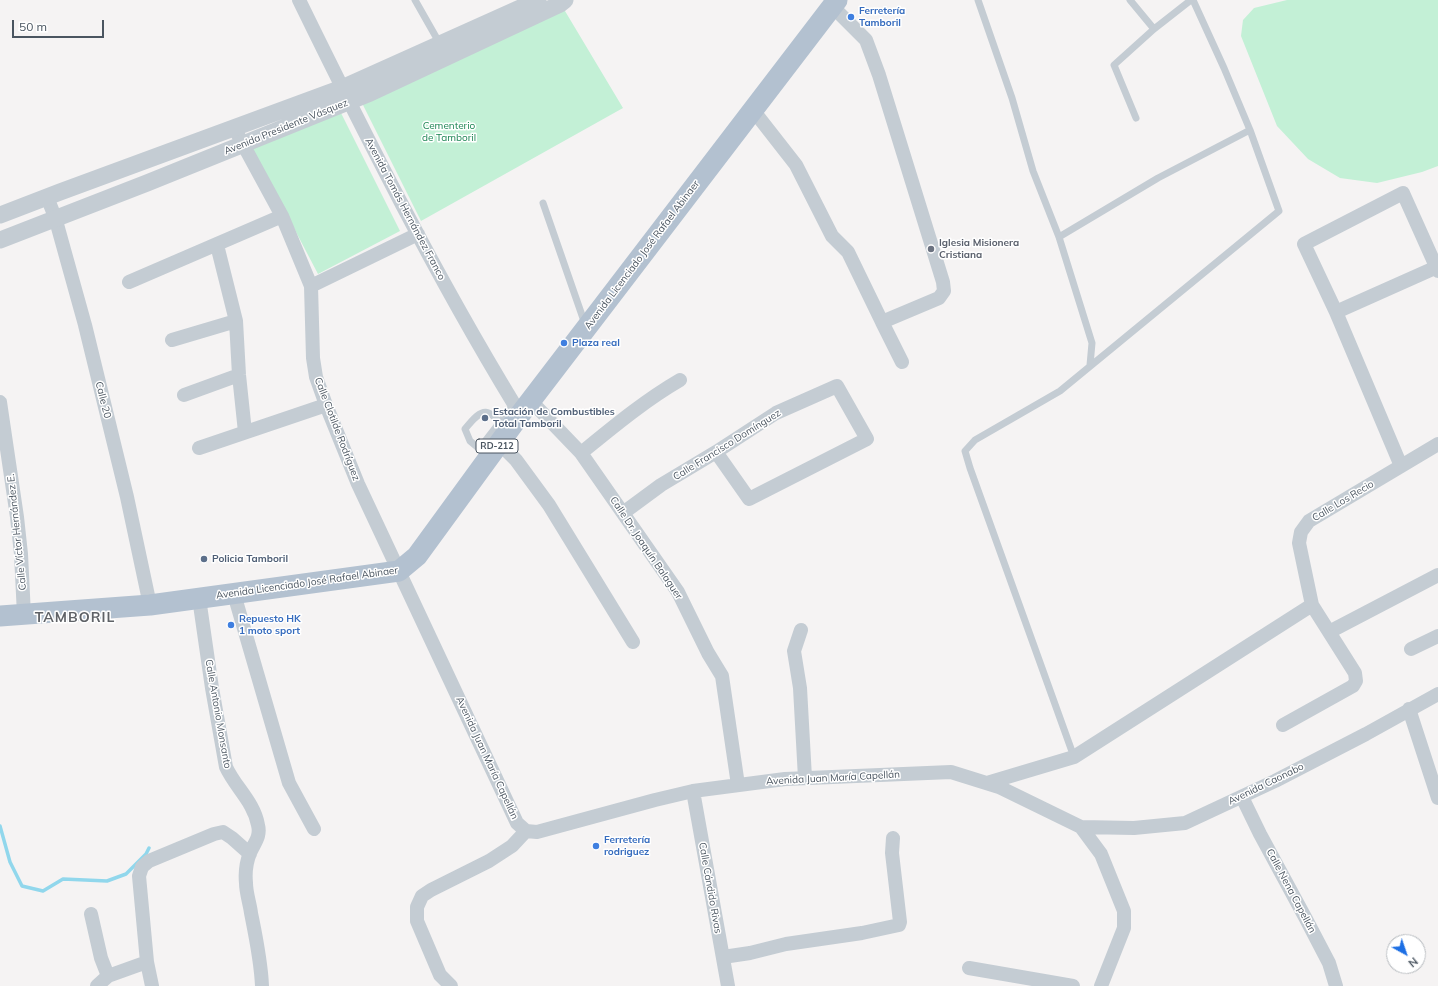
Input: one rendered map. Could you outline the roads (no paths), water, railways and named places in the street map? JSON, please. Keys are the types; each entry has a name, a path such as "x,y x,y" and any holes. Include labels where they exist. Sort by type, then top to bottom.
{"main road":[{"name":"Avenida Licenciado José Rafael Abinaer","path":"0,616 150,605 399,571 416,556 495,441 586,328 834,3"}],"street":[{"name":"Avenida Tomás Hernández Franco","path":"299,0 345,95 476,340 522,406"},
{"name":"Avenida Presidente Vásquez","path":"0,240 243,144 345,95 440,44 538,0"},
{"name":"Avenida Presidente Vásquez","path":"0,215 234,128 345,95 370,93 561,1"},
{"path":"834,3 866,40 881,82 943,282 944,291 939,298 882,322"},
{"path":"752,110 796,165 832,236 848,252 902,362"},
{"name":"Calle Clotilde Rodríguez","path":"234,128 282,216 311,286 313,358 315,373 326,405 358,484 399,571"},
{"path":"1336,312 1437,269 1403,193 1304,244 1336,312 1401,466"},
{"name":"Calle 20","path":"47,197 56,218 85,324 125,490 150,605"},
{"path":"129,282 282,216"},
{"path":"311,286 418,234"},
{"path":"217,245 236,321 239,375 245,432"},
{"path":"172,340 236,321"},
{"path":"184,394 239,375"},
{"path":"581,453 636,408 680,380"},
{"name":"Calle Francisco Domínguez","path":"623,513 661,485 716,452 776,413 836,386 867,439 749,499 716,452"},
{"name":"Calle Víctor Hernández E.","path":"0,402 18,517 24,615"},
{"path":"199,448 326,405"},
{"name":"Calle Dr. Joaquín Balaguer","path":"522,406 581,453 678,592 708,653 722,676 738,785"},
{"path":"495,441 516,460 549,506 633,642"},
{"name":"Calle Los Recio","path":"1283,725 1353,686 1356,681 1355,673 1312,605 1299,543 1301,532 1309,521 1438,444"},
{"name":"Avenida Juan María Capellán","path":"399,571 517,823 526,831 537,832 693,791 785,779 950,772 999,787 1081,826 1101,854 1124,911 1124,928 1101,986"},
{"path":"1329,632 1438,575"},
{"path":"234,594 289,783 314,829"},
{"name":"Calle Antonio Monsanto","path":"199,598 226,767 231,778 254,811 259,826 259,837 250,854 246,867 246,885 261,967 262,986"},
{"path":"987,783 1074,757 1312,605"},
{"path":"801,630 794,651 800,688 805,778"},
{"path":"1411,649 1438,636"},
{"name":"Avenida Caonabo","path":"1081,826 1134,828 1185,824 1352,741 1438,694"},
{"path":"1409,709 1438,798"},
{"name":"Calle Cándido Rivas","path":"693,791 728,986"},
{"name":"Calle Nena Capellán","path":"1242,797 1328,962 1336,986"},
{"path":"451,986 442,981 417,921 416,907 422,896 489,861 512,846 526,831"},
{"path":"152,986 139,876 142,867 149,861 214,834 223,832 250,854"},
{"path":"723,957 750,953 786,944 899,925 900,922 892,853 893,838"},
{"path":"91,914 101,958 108,976"},
{"path":"97,986 108,976 148,962"},
{"path":"969,968 1074,986"}],"lane":[{"path":"416,0 440,44"},
{"path":"978,0 1012,98 1033,171 1059,237 1092,344 1090,365"},
{"path":"1130,0 1154,29"},
{"path":"1074,757 965,451 975,440 1060,391 1279,211 1250,130 1224,68 1192,0 1154,29 1114,65 1136,118"},
{"path":"1059,237 1158,178 1250,130"},
{"path":"543,203 586,328"}],"waterway":[{"path":"0,826 10,862 22,886 43,891 63,879 107,881 126,874 146,854 149,848"}],"place":[{"name":"Ferretería Tamboril","path":"851,17"},
{"name":"Iglesia Misionera Cristiana","path":"931,249"},
{"name":"Plaza real","path":"564,343"},
{"name":"Estación de Combustibles Total Tamboril","path":"485,418"},
{"name":"Policia Tamboril","path":"204,559"},
{"name":"Repuesto HK 1 moto sport","path":"231,625"},
{"name":"Ferretería rodriguez","path":"596,846"}],"district":[{"name":"TAMBORIL","path":"75,618"}],"park label":[{"name":"Cementerio de Tamboril","path":"449,132"}]}
